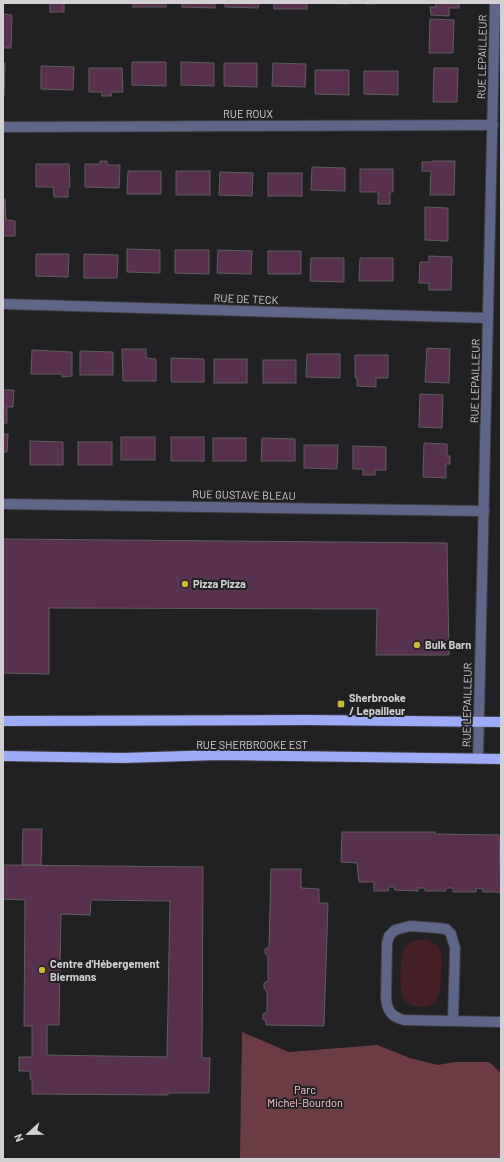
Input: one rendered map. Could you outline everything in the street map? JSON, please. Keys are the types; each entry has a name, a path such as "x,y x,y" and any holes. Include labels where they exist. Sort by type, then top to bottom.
{"main road":[{"path":"3,721 308,720 478,723 501,722"},
{"name":"RUE SHERBROOKE EST","path":"3,756 123,758 218,755 501,759"}],"street":[{"name":"RUE LEPAILLEUR","path":"478,759 488,318 496,228 493,124 495,3"},
{"name":"RUE ROUX","path":"3,127 493,124"},
{"name":"RUE DE TECK","path":"3,304 488,318"},
{"name":"RUE GUSTAVE BLEAU","path":"3,504 484,511"},
{"path":"453,1021 455,948 451,934 446,929 438,928 410,926 395,930 389,936 387,943 386,1006 390,1013 396,1018 404,1020 501,1022"}],"shaded area":[{"path":"421,939 435,944 439,948 442,960 440,985 437,998 430,1006 423,1007 409,1004 405,1001 400,985 400,971 403,951 408,944"}],"green space":[{"name":"Parc Michel-Bourdon","path":"242,1032 289,1052 377,1045 410,1058 438,1065 455,1062 489,1062 501,1073 501,1159 240,1159"}],"building":[{"path":"50,3 64,3 64,12 50,12"},
{"path":"133,3 166,3 166,7 133,7"},
{"path":"182,3 215,3 215,8 182,7"},
{"path":"225,3 259,3 258,8 225,7"},
{"path":"274,3 307,3 307,9 274,9"},
{"path":"317,3 349,3 349,4"},
{"path":"366,3 400,3 366,4"},
{"path":"436,3 459,3 459,8 449,8 449,16 431,15 430,7 436,7"},
{"path":"3,14 12,15 11,48 3,48"},
{"path":"430,19 454,20 453,53 429,53"},
{"path":"132,62 166,62 166,86 132,85"},
{"path":"181,62 214,63 214,86 181,85"},
{"path":"3,63 5,63 4,96 3,96"},
{"path":"224,63 257,63 257,87 224,86"},
{"path":"273,63 306,64 305,87 272,86"},
{"path":"41,66 74,67 73,90 41,89"},
{"path":"89,68 122,68 123,92 112,92 111,96 102,96 102,92 89,92"},
{"path":"434,68 458,68 457,102 433,102"},
{"path":"315,70 349,70 349,95 315,94"},
{"path":"364,71 398,71 398,95 364,94"},
{"path":"100,161 107,161 107,165 120,165 119,188 85,187 85,164 100,164"},
{"path":"455,161 454,195 430,195 431,171 422,171 422,162"},
{"path":"36,164 69,164 70,187 68,187 68,197 54,197 53,187 36,187"},
{"path":"312,167 345,168 345,191 311,190"},
{"path":"360,169 393,169 393,192 390,192 390,204 378,204 378,192 360,192"},
{"path":"128,171 161,171 161,194 127,194"},
{"path":"176,171 210,171 210,195 176,195"},
{"path":"220,172 253,173 252,196 219,195"},
{"path":"268,173 302,173 302,196 268,196"},
{"path":"3,199 5,199 6,220 15,221 15,236 3,236"},
{"path":"425,207 448,208 448,241 425,240"},
{"path":"127,249 160,250 160,273 127,272"},
{"path":"175,250 209,250 209,274 175,273"},
{"path":"218,250 252,251 251,274 217,273"},
{"path":"268,251 301,251 301,274 268,274"},
{"path":"36,254 69,254 68,277 36,276"},
{"path":"84,254 118,255 117,278 84,278"},
{"path":"429,256 452,257 451,290 429,290 429,283 419,283 420,262 429,262"},
{"path":"311,258 344,258 344,282 310,281"},
{"path":"360,258 393,258 393,281 359,281"},
{"path":"427,348 450,349 449,383 425,382"},
{"path":"122,349 146,349 146,358 156,359 156,381 123,381"},
{"path":"32,350 72,352 72,376 62,377 62,374 31,374"},
{"path":"80,351 113,352 113,375 80,375"},
{"path":"307,354 340,354 340,378 306,377"},
{"path":"355,355 388,355 388,378 376,378 376,387 357,386 357,378 355,378"},
{"path":"171,358 204,359 204,382 171,382"},
{"path":"214,359 247,359 247,383 214,383"},
{"path":"263,360 296,360 296,383 263,383"},
{"path":"3,390 14,390 13,407 7,407 7,423 3,423"},
{"path":"420,394 443,395 442,428 419,427"},
{"path":"3,434 8,434 7,452 3,452"},
{"path":"121,437 155,437 155,460 121,460"},
{"path":"171,437 204,437 204,461 171,461"},
{"path":"213,438 246,438 246,461 213,461"},
{"path":"262,438 295,439 295,461 261,461"},
{"path":"30,441 63,442 63,465 30,465"},
{"path":"78,442 112,442 112,465 78,465"},
{"path":"424,443 447,444 447,456 450,456 450,464 446,464 446,478 423,477"},
{"path":"304,445 338,445 337,469 304,468"},
{"path":"353,446 386,447 386,470 375,470 375,475 363,475 363,469 353,469"},
{"path":"3,539 447,543 449,655 376,655 377,609 49,608 49,674 3,673"},
{"path":"23,829 42,829 41,865 22,865"},
{"path":"342,832 435,832 435,834 499,835 501,895 499,892 483,892 483,889 476,888 476,892 453,892 453,888 446,888 446,891 425,891 425,888 418,888 418,891 395,890 394,887 389,887 388,891 374,891 374,882 359,882 357,863 341,862"},
{"name":"Centre d'Hébergement Biermans","path":"3,865 203,867 202,1058 210,1058 209,1093 168,1093 168,1095 32,1094 32,1079 30,1079 30,1071 19,1071 19,1057 32,1057 32,1026 24,1026 25,900 3,899","holes":["91,900 170,901 167,1057 47,1055 47,1025 59,1025 61,914 90,915"]},
{"path":"271,869 301,869 301,888 319,889 319,903 328,903 324,1026 266,1025 266,1021 263,1019 263,1014 267,1012 267,992 264,988 264,983 268,981 268,957 265,953 265,949 269,947"}],"place":[{"name":"Pizza Pizza","path":"185,584"},
{"name":"Bulk Barn","path":"417,645"},
{"name":"Sherbrooke / Lepailleur","path":"341,704"},
{"name":"Centre d'Hébergement Biermans","path":"42,970"}]}
